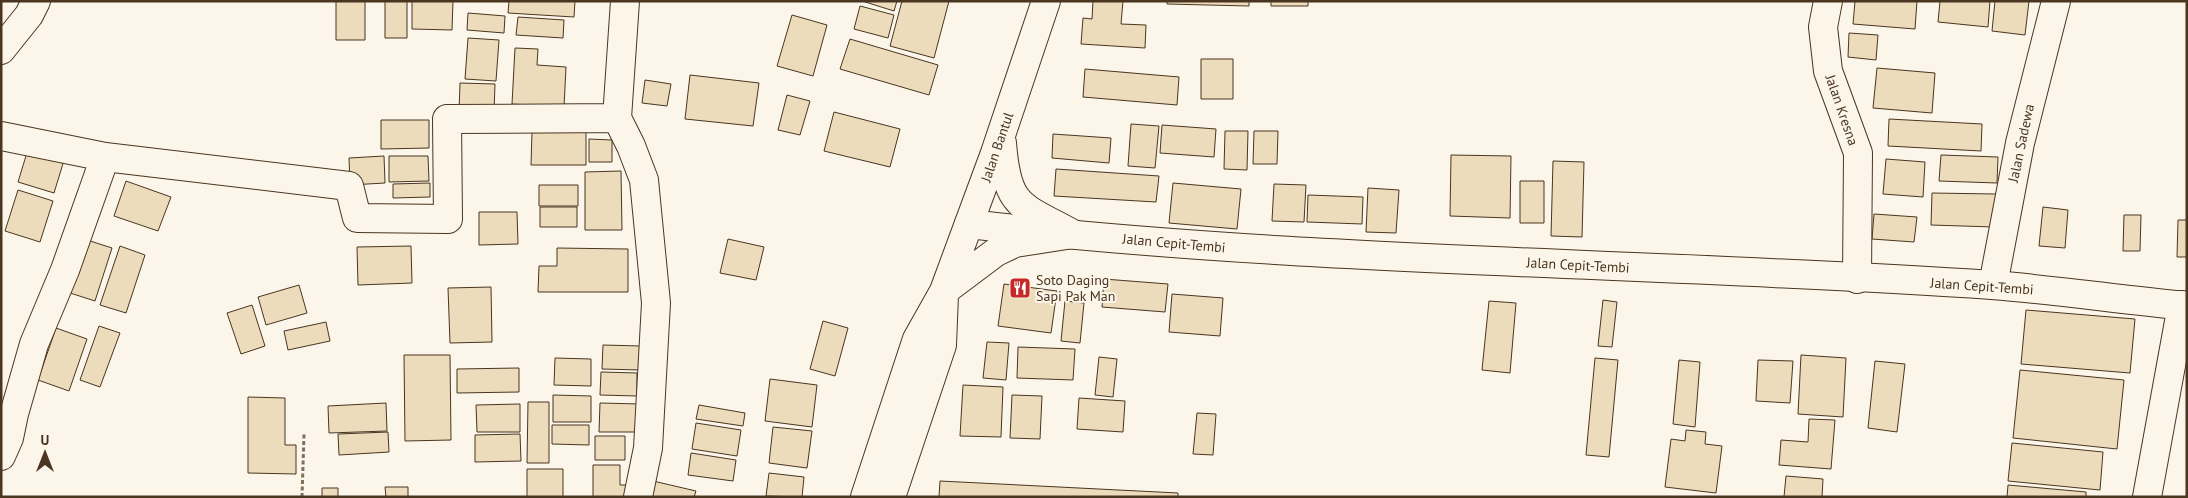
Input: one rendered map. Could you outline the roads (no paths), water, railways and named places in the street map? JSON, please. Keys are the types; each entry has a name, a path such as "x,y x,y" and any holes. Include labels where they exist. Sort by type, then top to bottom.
{"street":[{"path":"1,50 29,15 36,1"},
{"path":"625,1 617,118 631,146 644,180 656,304 648,448 638,497"},
{"name":"Jalan Bantul","path":"865,497 917,339 944,291 1001,134 1046,1"},
{"name":"Jalan Kresna","path":"1828,1 1824,28 1828,71 1858,153 1856,279"},
{"name":"Jalan Sadewa","path":"1993,286 2020,143 2056,1"},
{"path":"1,136 105,157 349,186 357,218 448,219 447,119 617,118"},
{"path":"1001,134 1004,170 1008,187 1016,200 1026,208 1073,234"},
{"path":"1,456 9,438 34,344 65,270 105,157"},
{"name":"Jalan Cepit-Tembi","path":"969,224 1230,247 1993,286 2184,305"},
{"path":"944,291 996,252 1015,243 1073,234"},
{"name":"Jalan Bantul","path":"891,497 942,345 944,291"},
{"path":"2147,497 2184,305"}],"place":[{"name":"Soto Daging Sapi Pak Man","path":"1020,288"}]}
